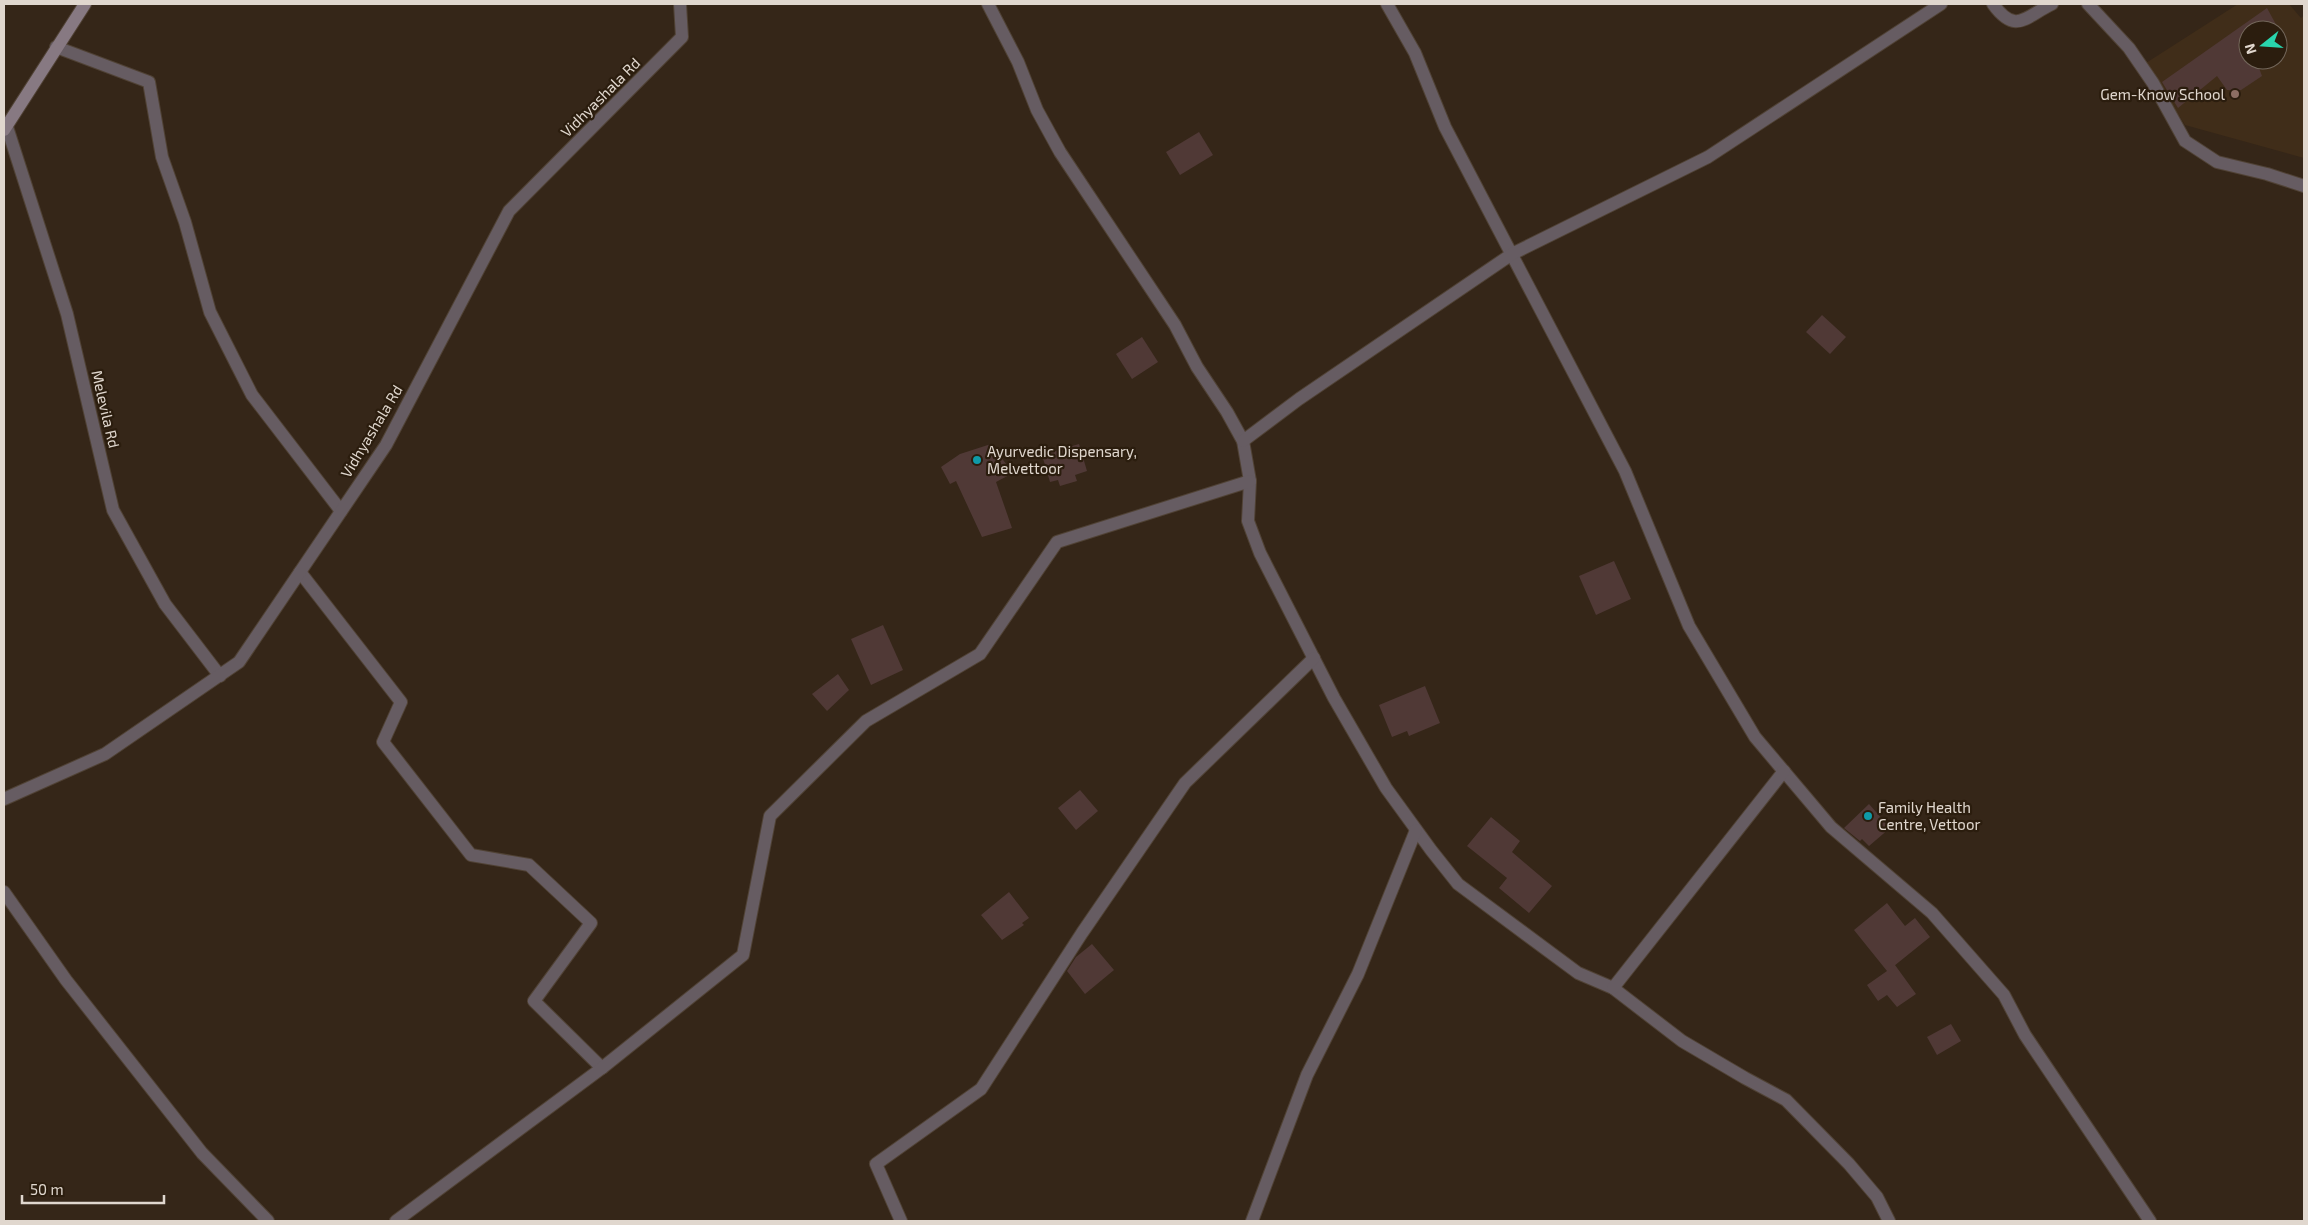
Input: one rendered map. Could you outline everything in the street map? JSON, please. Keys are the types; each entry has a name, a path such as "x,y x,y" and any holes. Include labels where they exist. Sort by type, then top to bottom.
{"main road":[{"path":"5,129 85,4"}],"street":[{"name":"Vidhyashala Rd","path":"4,799 105,754 239,662 386,445 509,211 682,37 680,4"},
{"path":"988,4 1010,45 1038,110 1060,152 1175,325 1197,367 1227,412 1243,441 1250,481 1248,521 1260,553 1334,698 1381,780 1416,830 1458,884 1503,919 1540,943 1578,973 1613,988 1682,1041 1786,1100 1849,1164 1877,1197 1889,1221"},
{"path":"1387,4 1415,54 1446,127 1625,472 1689,626 1755,737 1831,827 1932,913 2004,994 2025,1035 2150,1221"},
{"path":"1243,441 1299,399 1512,254 1708,157 1941,4"},
{"path":"1993,4 2008,20 2019,22 2032,17 2052,4"},
{"path":"2088,4 2134,55 2158,90 2185,141 2216,162 2267,174 2304,186"},
{"path":"56,47 149,82 162,157 185,222 210,312 252,395 341,511"},
{"name":"Melevila Rd","path":"5,129 67,314 113,510 165,604 220,676"},
{"path":"396,1221 602,1068 743,955 770,816 866,721 980,654 1057,542 1250,481"},
{"path":"300,572 401,702 383,742 471,855 529,865 591,923 534,1001 602,1068"},
{"path":"901,1221 876,1164 981,1089 1082,932 1185,783 1314,658"},
{"path":"1613,988 1784,771"},
{"path":"1252,1221 1307,1075 1358,974 1416,830"},
{"path":"4,892 66,980 202,1153 268,1221"}],"shaded area":[{"name":"Gem-Know School","path":"2238,4 2289,4 2301,18 2304,15 2304,158 2185,125 2146,63"}],"building":[{"path":"2267,8 2274,20 2250,20"},
{"path":"2238,28 2238,70 2260,70 2262,76 2241,90 2227,90 2217,76 2178,108 2162,82"},
{"path":"1199,132 1213,155 1180,175 1166,152"},
{"path":"1822,315 1846,337 1830,354 1806,332"},
{"path":"1142,337 1158,362 1132,379 1116,354"},
{"path":"991,444 1013,473 996,482 1012,528 982,537 956,481 950,484 941,467 960,454"},
{"path":"1079,444 1087,471 1075,475 1077,481 1060,486 1058,480 1050,482 1042,455"},
{"path":"1614,561 1631,599 1596,615 1579,576"},
{"path":"883,625 903,670 871,685 851,639"},
{"path":"838,674 849,690 827,711 812,694"},
{"path":"1425,686 1440,723 1409,736 1407,731 1392,737 1379,705"},
{"path":"1080,790 1098,811 1076,830 1058,808"},
{"name":"Family Health Centre, Vettoor","path":"1869,804 1890,828 1869,846 1862,839 1860,841 1844,828"},
{"path":"1491,817 1520,841 1512,852 1552,886 1529,913 1499,888 1507,878 1467,846"},
{"path":"1009,892 1029,918 1022,923 1024,925 1002,940 981,915"},
{"path":"1887,903 1905,926 1915,918 1930,937 1895,965 1916,994 1897,1007 1887,995 1878,1001 1867,985 1887,971 1854,930"},
{"path":"1092,944 1114,970 1085,994 1067,971 1076,957"},
{"path":"1951,1024 1961,1041 1937,1055 1927,1037"}],"place":[{"name":"Gem-Know School","path":"2235,94"},
{"name":"Ayurvedic Dispensary, Melvettoor","path":"977,460"},
{"name":"Family Health Centre, Vettoor","path":"1868,816"}]}
